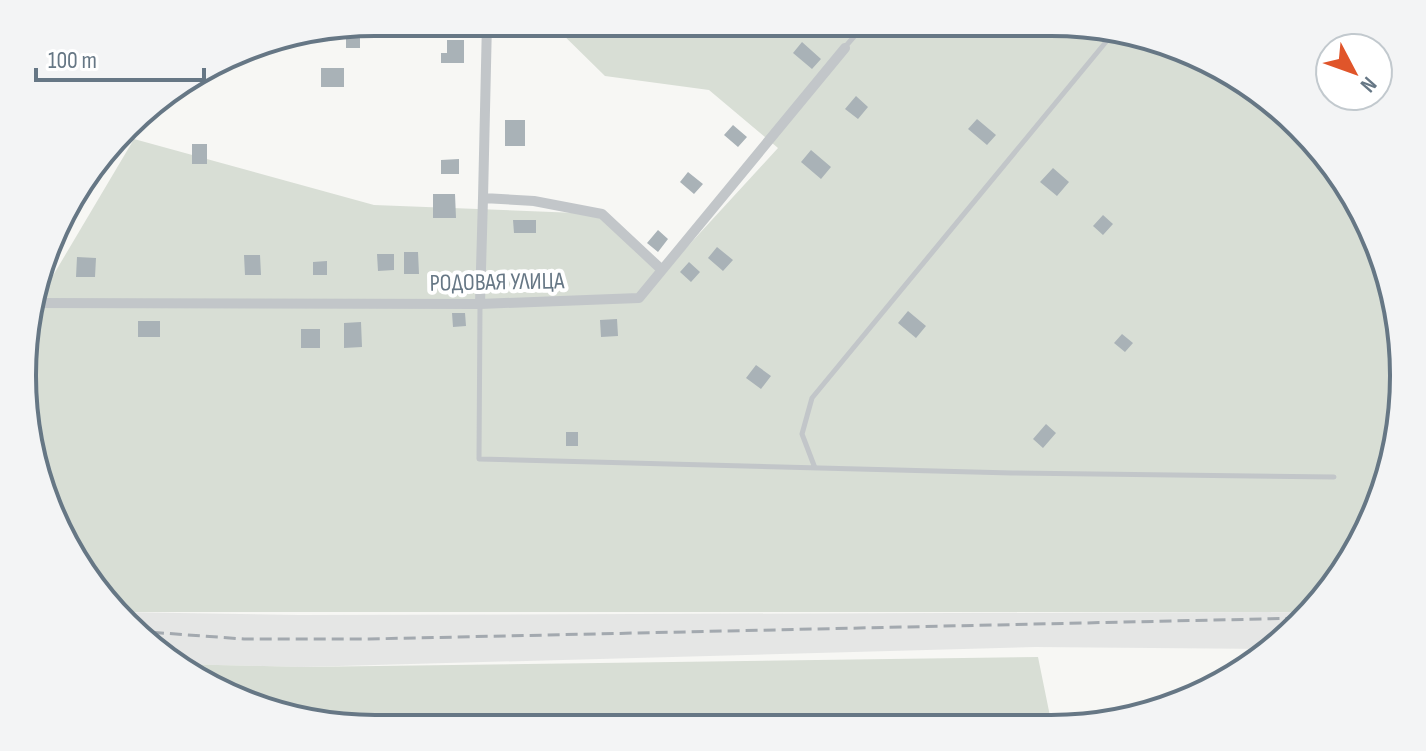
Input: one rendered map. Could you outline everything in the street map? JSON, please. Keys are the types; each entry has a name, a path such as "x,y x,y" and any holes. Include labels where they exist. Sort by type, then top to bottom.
{"street":[{"path":"480,304 487,36"},
{"name":"РОДОВАЯ УЛИЦА","path":"44,303 480,304 639,298 845,48"},
{"path":"483,198 534,201 602,214 662,270"}],"lane":[{"path":"845,48 855,36"},
{"path":"815,468 802,434 812,398 1107,41"},
{"path":"480,304 479,459 1334,477"}],"shaded area":[{"path":"564,36 1073,37 1117,43 1160,54 1201,71 1239,93 1291,135 1333,187 1364,246 1383,309 1390,376 1383,442 1364,505 1333,564 1295,612 131,612 93,564 62,505 43,442 36,376 39,331 50,281 134,139 374,205 602,214 665,271 778,148 709,90 605,76"},
{"path":"132,612 299,615 1294,612 1252,649 1035,647 302,667 197,664"},
{"path":"1038,657 1050,715 353,714 309,708 266,697 197,664 302,667"}],"building":[{"path":"360,37 360,48 346,48 346,38"},
{"path":"447,40 464,40 464,63 441,63 441,53 447,53"},
{"path":"802,42 821,59 812,69 793,53"},
{"path":"321,68 344,68 344,87 321,87"},
{"path":"856,96 868,107 858,119 845,109"},
{"path":"977,119 996,135 987,145 968,129"},
{"path":"505,120 525,120 525,146 505,146"},
{"path":"733,125 747,137 738,147 724,135"},
{"path":"192,144 207,144 207,164 192,164"},
{"path":"811,150 831,167 821,179 801,162"},
{"path":"459,159 459,174 441,174 441,160"},
{"path":"1053,168 1069,182 1057,196 1040,182"},
{"path":"688,172 703,184 694,194 680,182"},
{"path":"433,194 455,194 456,218 433,218"},
{"path":"1103,215 1113,224 1103,235 1093,226"},
{"path":"513,220 536,220 536,233 514,233"},
{"path":"658,230 668,239 658,252 647,243"},
{"path":"717,247 733,260 723,271 708,258"},
{"path":"404,252 418,252 419,274 404,274"},
{"path":"377,254 394,254 394,270 378,271"},
{"path":"244,255 260,255 261,275 245,275"},
{"path":"77,257 96,258 95,277 76,277"},
{"path":"327,261 327,275 313,275 313,262"},
{"path":"689,262 700,272 691,282 680,272"},
{"path":"908,311 926,326 916,338 898,323"},
{"path":"452,313 465,313 466,326 453,327"},
{"path":"617,319 618,336 601,337 600,320"},
{"path":"138,321 160,321 160,337 138,337"},
{"path":"361,322 362,347 344,348 344,323"},
{"path":"301,329 320,329 320,348 301,348"},
{"path":"1122,334 1133,343 1125,352 1114,343"},
{"path":"756,365 771,376 761,389 746,378"},
{"path":"1046,424 1056,433 1043,448 1033,439"},
{"path":"566,432 578,432 578,446 566,446"}],"railway":[{"path":"154,632 244,639 369,639 1288,618"}]}
